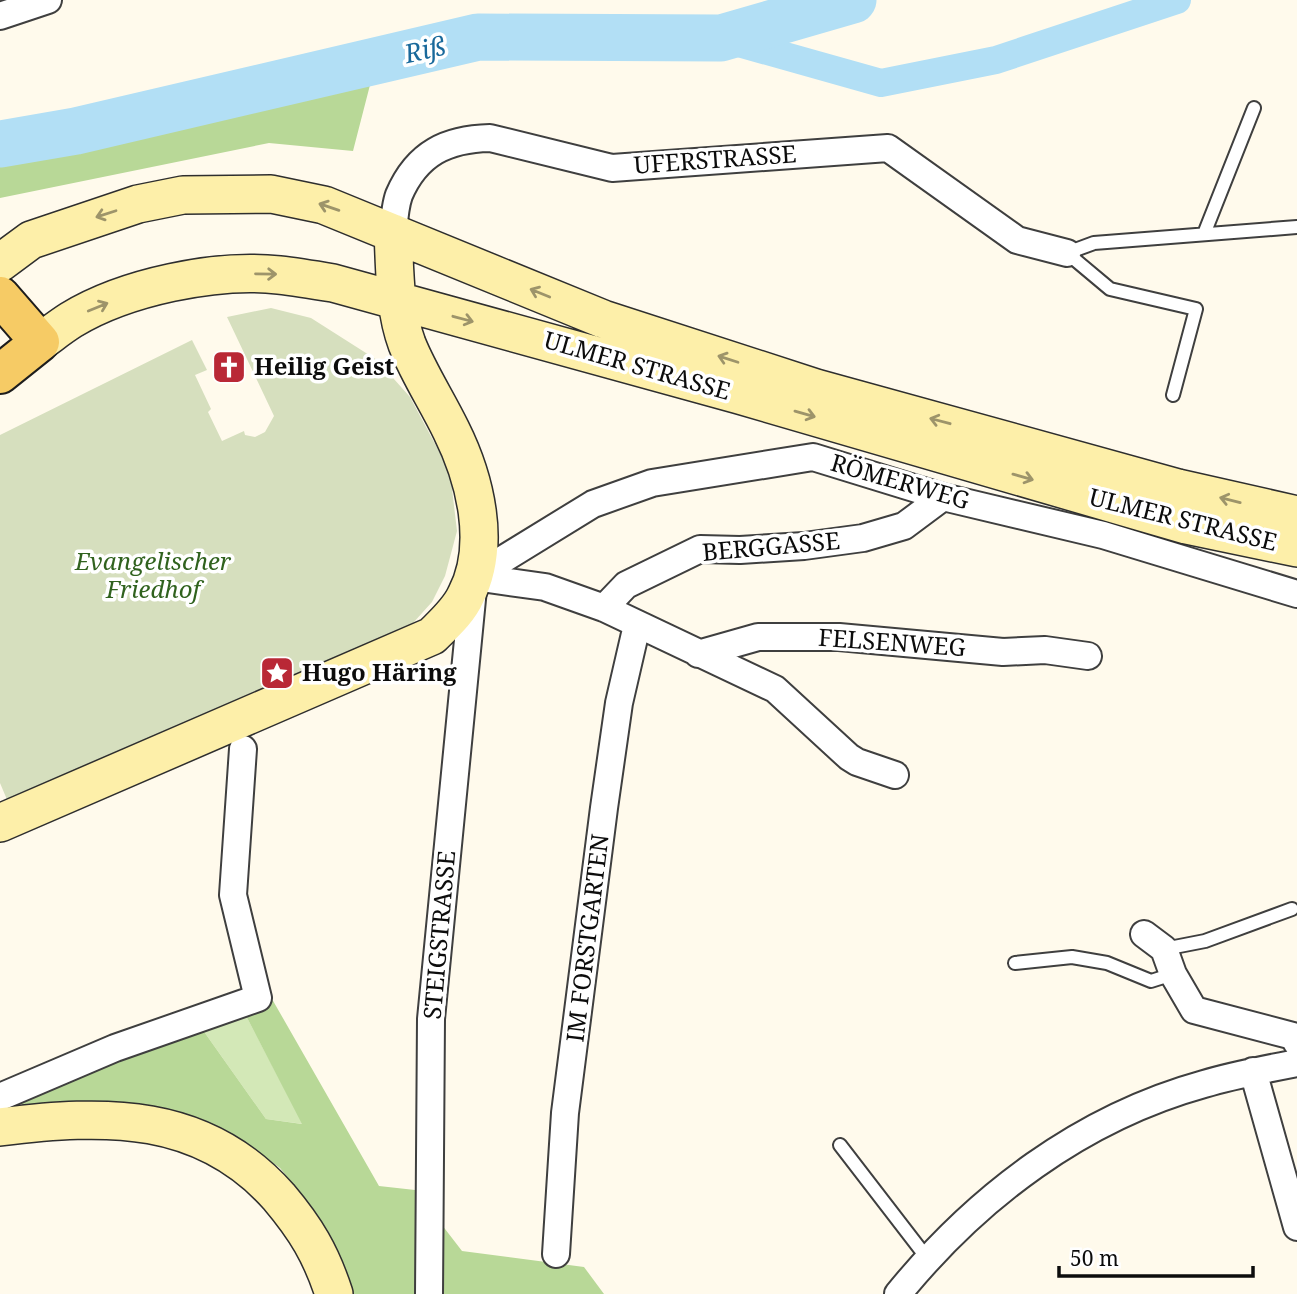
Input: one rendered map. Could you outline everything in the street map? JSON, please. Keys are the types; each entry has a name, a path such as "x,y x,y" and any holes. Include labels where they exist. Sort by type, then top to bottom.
{"main road":[{"name":"ULMER STRASSE","path":"0,263 16,240 138,204 183,195 271,194 324,205 603,319 816,388 1178,488 1297,515"},
{"path":"0,823 432,636 466,597 474,577 479,529 474,491 452,430 407,345 397,302 393,233"},
{"name":"ULMER STRASSE","path":"40,342 71,320 96,307 162,285 226,274 278,274 319,281 573,348 1186,525 1297,548"},
{"path":"0,296 40,342 0,374"},
{"path":"0,1127 75,1120 147,1124 182,1132 224,1149 267,1184 300,1221 324,1262 334,1294"}],"street":[{"path":"0,16 48,0"},
{"name":"UFERSTRASSE","path":"393,233 399,196 426,155 451,143 470,138 490,138 612,168 888,148 1017,240 1067,253"},
{"name":"RÖMERWEG","path":"474,577 593,504 652,483 813,457 943,497 1103,535 1297,594"},
{"name":"BERGGASSE","path":"604,608 626,585 700,549 740,550 804,546 863,538 904,526 943,497"},
{"path":"474,577 545,587 604,608 775,689 849,757 895,775"},
{"name":"STEIGSTRASSE","path":"429,1294 431,1018 474,577"},
{"name":"IM FORSTGARTEN","path":"556,1254 565,1113 620,703 637,625"},
{"name":"FELSENWEG","path":"698,654 758,638 839,637 1003,652 1045,650 1088,656"},
{"path":"0,1097 115,1048 258,998 233,895 243,749"},
{"path":"1154,942 1194,1010 1293,1035 1297,1043"},
{"path":"898,1294 927,1258 967,1219 1024,1171 1085,1132 1201,1084 1297,1063"},
{"path":"1253,1072 1297,1227"}],"lane":[{"path":"1204,234 1254,108"},
{"path":"1173,395 1196,309 1110,289 1067,253 1094,243 1297,227"},
{"path":"1154,942 1205,941 1292,909"},
{"path":"1015,963 1072,957 1107,963 1151,981 1173,974"},
{"path":"841,1145 927,1258"}],"green space":[{"path":"370,85 353,151 269,143 0,198 0,160"},
{"name":"Evangelischer Friedhof","path":"271,308 311,318 377,360 410,397 450,472 457,531 445,576 432,602 404,633 8,802 0,783 0,435 192,340 207,370 195,375 222,441 244,431 245,435 255,437 265,432 274,416 227,317"},
{"path":"272,999 379,1186 415,1190 462,1251 584,1267 604,1294 347,1294 342,1263 314,1210 280,1168 235,1136 171,1113 23,1107 19,1096 200,1026 266,1119 302,1124 243,1010"},
{"path":"243,1010 303,1124 266,1119 200,1026"}],"waterway":[{"name":"Riß","path":"0,144 76,131 478,37 721,38 853,0"},
{"path":"721,38 881,83 996,60 1177,0"}],"place":[{"name":"Heilig Geist","path":"229,367"},
{"name":"Hugo Häring","path":"277,673"}]}
